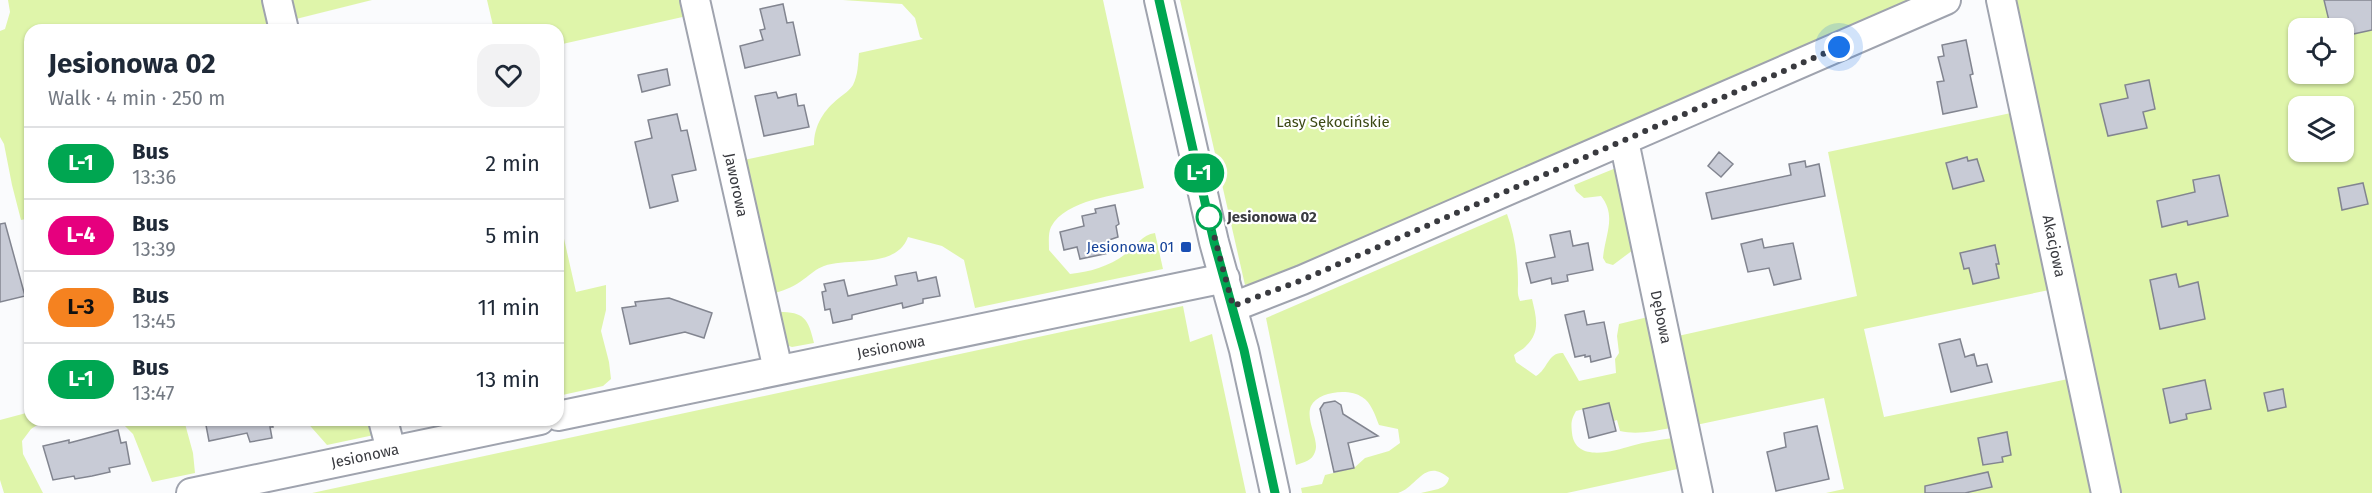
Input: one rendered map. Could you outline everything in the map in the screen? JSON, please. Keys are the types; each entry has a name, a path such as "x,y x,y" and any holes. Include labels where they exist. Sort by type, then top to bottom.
{"street":[{"path":"277,0 283,24"},
{"name":"Jaworowa","path":"695,0 778,370"},
{"path":"1159,0 1214,242 1244,350 1275,493"},
{"path":"1233,306 1302,280 1946,0"},
{"name":"Akacjowa","path":"2001,0 2106,493"},
{"name":"Dębowa","path":"1624,141 1698,493"},
{"name":"Jesionowa","path":"564,415 1225,278"},
{"path":"385,426 391,450"},
{"name":"Jesionowa","path":"191,493 510,426"}],"green space":[{"path":"8,0 266,0 271,19 268,24 24,24 24,219 21,220 4,144 0,137 0,31 5,29 10,12"},
{"path":"291,0 372,0 296,19"},
{"path":"487,0 683,0 687,16 564,44 564,24 493,24"},
{"path":"843,0 1103,0 1144,188 1093,200 1068,210 1051,227 1049,250 1070,274 1078,273 1100,268 1115,261 1143,238 1155,233 1163,269 975,308 964,260 942,246 908,237 902,247 893,254 883,258 824,266 794,286 775,293 744,160 814,145 816,131 824,113 853,85 859,53 923,39 920,37 915,18 902,4"},
{"name":"Lasy Sękocińskie","path":"1180,0 1911,0 1298,271 1245,285"},
{"path":"2014,0 2372,0 2372,493 2118,493"},
{"path":"2011,113 2049,290 1864,329 1884,417 2068,379 2092,493 1826,493 1844,489 1824,398 1696,425 1678,336 1857,296 1828,152"},
{"path":"1616,168 1633,250 1613,265 1606,263 1603,258 1609,226 1606,203 1601,196 1584,198 1576,191 1574,185"},
{"path":"1507,214 1516,248 1518,296 1520,301 1532,299 1536,318 1534,335 1525,347 1514,355 1516,362 1536,376 1554,355 1563,353 1579,381 1616,373 1615,359 1619,353 1617,336 1619,324 1648,317 1671,428 1639,433 1620,431 1617,420 1614,421 1609,403 1576,411 1572,422 1572,433 1580,448 1596,453 1673,438 1682,468 1567,493 1421,493 1438,489 1448,482 1449,478 1441,472 1434,471 1422,475 1398,493 1302,493 1301,488 1322,484 1325,475 1354,468 1365,458 1389,451 1400,443 1398,429 1379,425 1368,402 1357,394 1335,392 1327,394 1311,406 1310,418 1316,442 1314,455 1296,465 1266,318"},
{"path":"564,239 576,292 606,285 606,310 601,331 611,379 603,386 564,395"},
{"path":"1183,306 1190,342 1212,334 1246,493 312,493"},
{"path":"779,312 794,313 804,318 810,328 814,343 792,347 786,345"},
{"path":"24,414 24,426 36,426 22,441 23,454 43,493 4,493 0,480 0,420"},
{"path":"125,426 186,426 193,453 195,473 152,482 133,434"},
{"path":"310,426 372,426 374,435 327,445"}],"building":[{"path":"2324,0 2372,0 2372,30 2354,34 2354,18 2328,18"},
{"path":"783,4 787,23 793,22 800,55 745,68 740,46 763,40 760,30 765,29 760,9"},
{"path":"1966,40 1977,107 1943,114 1937,82 1944,81 1938,57 1944,56 1942,45"},
{"path":"667,69 670,85 642,92 638,75"},
{"path":"2149,80 2155,109 2143,112 2147,128 2108,136 2100,104 2128,98 2125,85"},
{"path":"776,92 778,98 796,94 798,106 804,105 809,127 764,136 755,96"},
{"path":"677,114 681,131 687,130 696,170 672,175 678,201 650,208 635,142 652,138 648,120"},
{"path":"1719,152 1733,164 1721,177 1708,166"},
{"path":"1967,157 1968,161 1977,159 1984,181 1953,189 1946,163"},
{"path":"1805,161 1806,167 1819,164 1825,196 1712,219 1706,193 1791,175 1789,164"},
{"path":"2219,175 2228,216 2188,225 2187,221 2162,227 2157,201 2195,192 2193,180"},
{"path":"2363,183 2368,204 2342,210 2338,188"},
{"path":"1115,205 1119,224 1116,226 1118,237 1106,241 1109,253 1080,259 1077,247 1064,250 1060,232 1084,226 1082,216 1096,213 1095,209"},
{"path":"5,223 24,296 0,302 0,224"},
{"path":"1570,231 1573,246 1588,243 1593,270 1567,275 1568,281 1552,284 1551,278 1531,283 1526,263 1555,257 1550,235"},
{"path":"1762,239 1764,248 1793,243 1801,279 1774,285 1769,268 1748,272 1741,244"},
{"path":"1995,245 1999,278 1973,284 1969,268 1964,269 1960,253"},
{"path":"916,272 918,281 936,277 940,296 923,299 923,303 903,308 902,303 852,315 852,319 833,323 830,309 825,310 822,292 826,291 824,284 844,280 848,296 897,285 895,276"},
{"path":"2176,274 2179,287 2198,282 2205,319 2160,329 2150,280"},
{"path":"669,298 712,313 704,338 685,332 630,344 622,308 636,306 635,302"},
{"path":"1584,311 1587,325 1604,322 1611,357 1591,362 1590,356 1575,357 1565,315"},
{"path":"1960,339 1965,357 1974,354 1977,366 1987,364 1992,382 1951,392 1939,344"},
{"path":"2205,380 2211,409 2186,414 2187,419 2170,423 2163,389"},
{"path":"2283,389 2286,407 2268,411 2264,393"},
{"path":"1335,401 1341,405 1343,414 1378,436 1348,443 1354,468 1334,472 1320,409 1324,403"},
{"path":"1609,403 1616,431 1589,438 1583,409"},
{"path":"206,426 273,426 270,427 272,438 250,442 247,433 209,441"},
{"path":"1817,426 1829,479 1776,491 1767,452 1786,447 1784,433"},
{"path":"118,430 121,443 126,442 130,464 109,468 110,472 92,476 75,479 74,476 53,480 43,446 69,440 69,443"},
{"path":"2007,432 2011,455 2002,457 2003,462 1983,465 1978,438"},
{"path":"1988,472 1992,487 1965,493 1925,493 1925,486"}],"bus line":[{"name":"L-1","path":"1159,0 1214,242 1244,350 1275,493"}],"place":[{"name":"Jesionowa 02","path":"1209,217"},
{"name":"Jesionowa 01","path":"1186,247"}],"route":[{"path":"1209,217 1233,306 1302,280 1839,47"}]}
